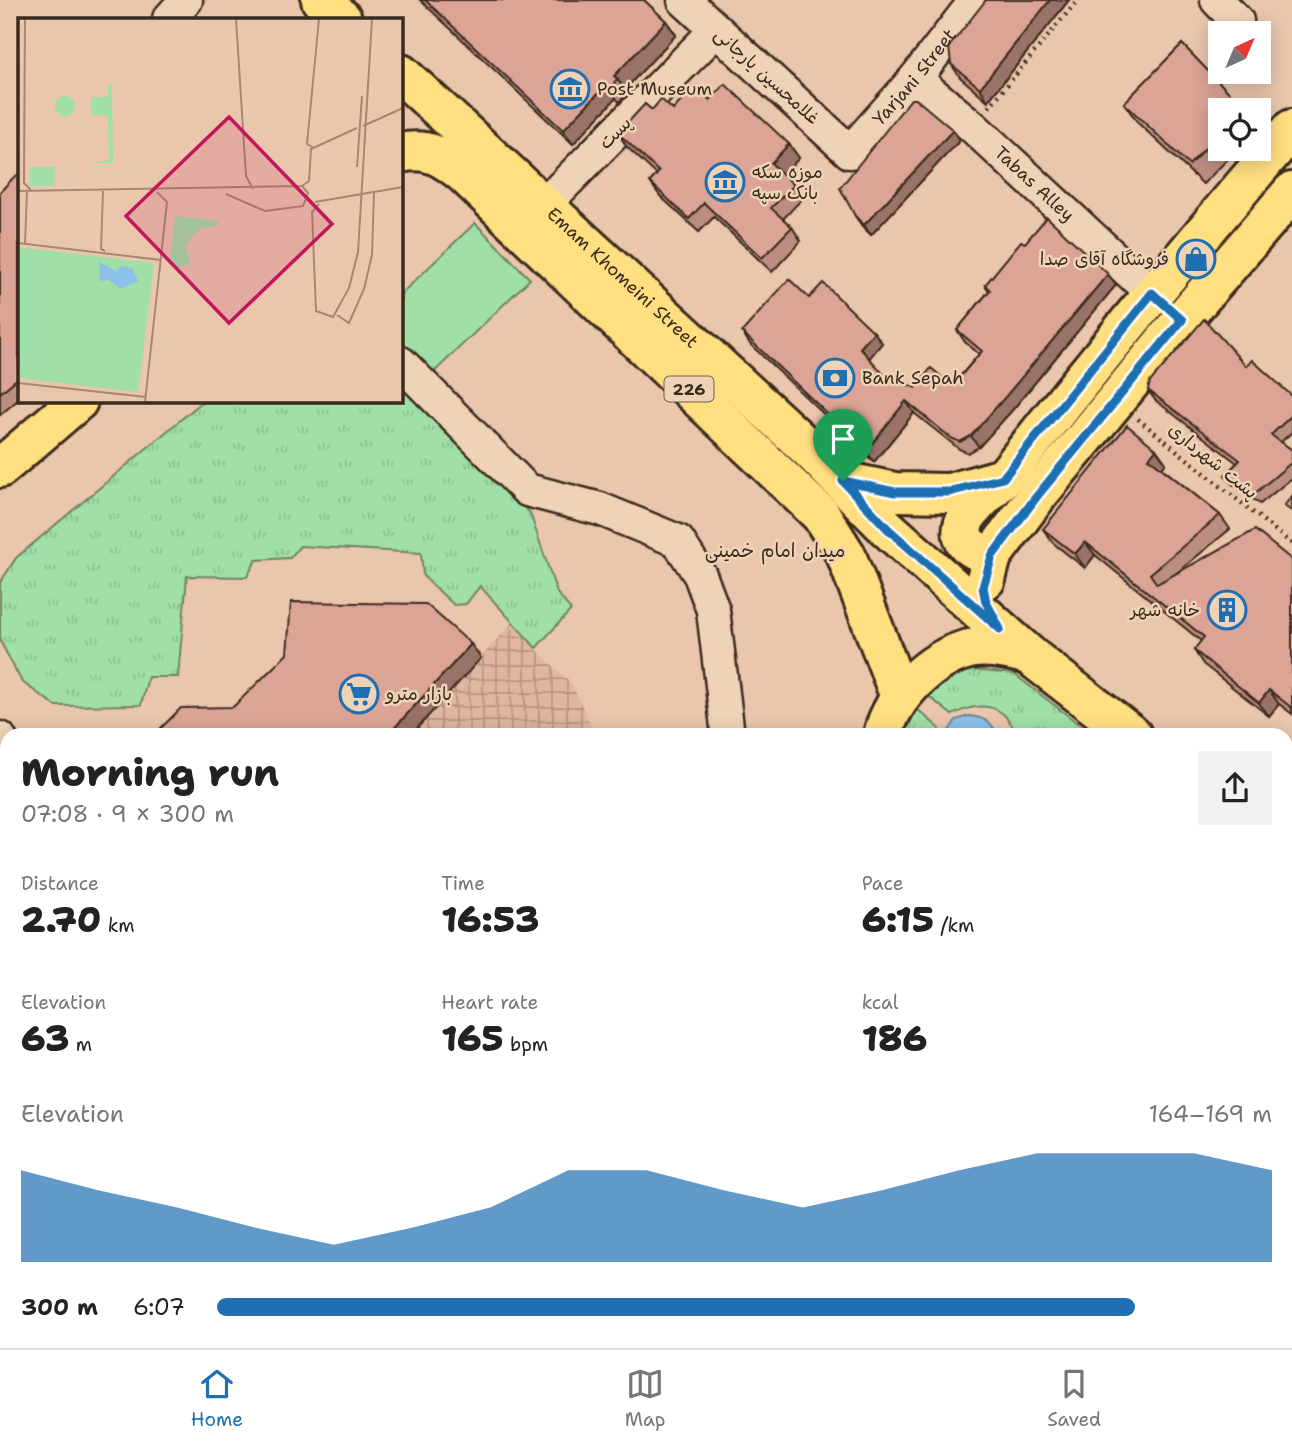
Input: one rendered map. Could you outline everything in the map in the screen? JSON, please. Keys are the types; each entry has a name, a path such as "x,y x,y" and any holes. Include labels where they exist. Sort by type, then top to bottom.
{"main road":[{"path":"321,0 341,18"},
{"name":"Emam Khomeini Street","path":"402,75 843,481 888,529 1029,654"},
{"path":"992,556 978,552 966,543 961,534 963,522 1003,478 1152,293 1292,129"},
{"name":"Emam Khomeini Street","path":"402,153 416,150 442,157 464,174 821,515 846,555 900,697"},
{"path":"1000,629 986,602 983,587 992,556 1037,496 1182,320 1292,192"},
{"path":"1152,293 1182,320"},
{"path":"0,468 77,402"},
{"path":"843,481 895,492 949,492 1003,478"},
{"path":"885,728 900,697 934,664 970,649 1009,650 1029,654 1123,728"}],"street":[{"path":"170,18 186,0"},
{"name":"غلامحسین یارجانی","path":"684,0 716,30"},
{"name":"Yarjani Street","path":"716,30 850,152 915,79 976,0"},
{"name":"پست","path":"543,206 716,30"},
{"name":"Tabas Alley","path":"915,79 973,127 1152,293"},
{"path":"402,364 527,490 600,509 678,541 700,575 713,610 727,728"}],"path":[{"path":"973,127 1078,0"},
{"name":"پشت شهرداری","path":"1116,401 1292,544"}],"shaded area":[{"path":"511,624 572,684 594,728 417,728"}],"green space":[{"path":"475,223 530,279 428,378 402,350 402,293"},
{"path":"402,388 530,513 557,593 571,610 536,648 480,586 466,604 454,605 423,576 421,553 300,546 290,558 256,560 247,577 187,576 178,677 148,677 141,705 56,706 22,682 0,641 0,583 16,558 202,402 402,402"},
{"path":"971,670 1014,674 1084,728 1013,728 998,710 981,706 952,715 927,695 936,685 958,673"},
{"path":"916,708 939,728 908,728"}],"water":[{"path":"969,716 986,721 994,728 951,728 956,720"}],"building":[{"name":"Post Museum","path":"425,0 644,0 666,21 614,76 618,79 609,89 607,84 563,130"},
{"path":"986,0 1050,0 980,88 951,64 949,47"},
{"path":"1182,44 1208,71 1208,84 1221,84 1234,98 1208,98 1208,145 1189,165 1124,103"},
{"name":"موزه سکه بانک سپه","path":"725,84 789,144 771,163 794,185 771,208 792,227 762,258 704,203 689,219 650,182 659,172 618,133 645,104 652,110 661,99 673,110 695,86 710,100"},
{"path":"911,99 916,99 953,130 864,225 855,216 840,188"},
{"path":"18,175 18,378 0,393 0,192"},
{"path":"1047,217 1108,274 971,436 960,442 951,438 906,401 866,451 742,332 789,279 809,298 823,283 874,332 860,348 884,375 916,388 931,368 952,386 982,351 957,330 990,290 985,285 1021,241 1025,243"},
{"path":"1204,319 1246,366 1252,360 1292,396 1292,415 1271,435 1292,450 1292,462 1253,495 1225,475 1240,460 1148,390 1150,382"},
{"name":"خانه شهر","path":"1127,425 1156,449 1149,458 1220,515 1150,574 1157,584 1255,530 1292,560 1292,708 1269,690 1259,703 1194,650 1204,637 1085,542 1075,554 1043,529"},
{"path":"1292,496 1292,511 1284,506"},
{"name":"بازار مترو","path":"291,602 426,604 471,644 394,728 161,728 181,708 233,707 287,654"}],"place":[{"name":"Post Museum","path":"570,89"},
{"name":"موزه سکه بانک سپه","path":"725,182"},
{"name":"فروشگاه آقای صدا","path":"1196,259"},
{"name":"Bank Sepah","path":"835,378"},
{"name":"خانه شهر","path":"1227,610"},
{"name":"بازار مترو","path":"359,694"}],"district":[{"name":"میدان امام خمینی","path":"775,550"}],"route":[{"path":"1152,293 1182,320 1037,496 992,556 983,587 986,602 1000,629 888,529 843,481 895,492 949,492 1003,478 1152,293"}]}
